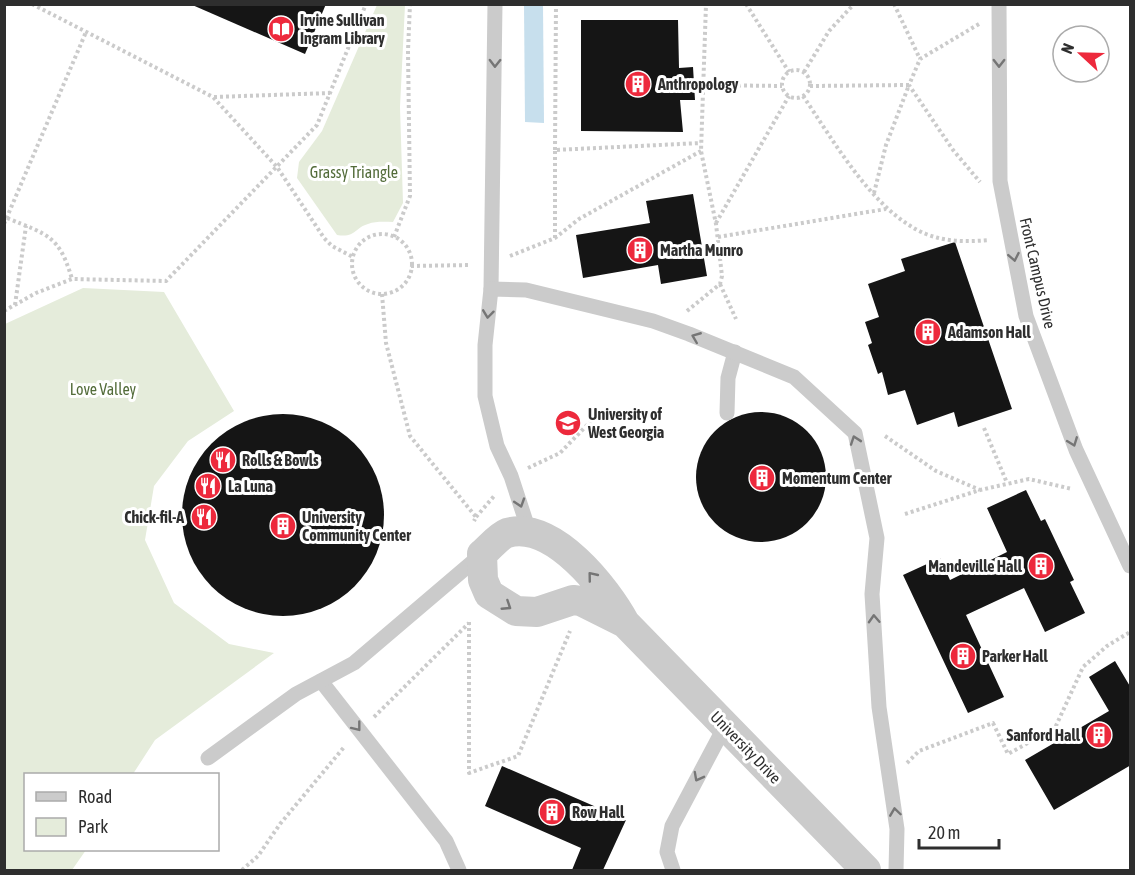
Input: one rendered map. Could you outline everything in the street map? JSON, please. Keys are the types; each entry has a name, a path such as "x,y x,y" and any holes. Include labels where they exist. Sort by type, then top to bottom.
{"street":[{"path":"482,554 505,534 529,531"},
{"name":"University Drive","path":"529,531 552,543 586,568 614,603 625,623 865,870"},
{"name":"University Drive","path":"482,554 483,580 489,594 516,611 537,612 573,600 625,623"}],"lane":[{"path":"495,4 491,289 485,345 485,396 497,446 511,476 529,531"},
{"name":"Front Campus Drive","path":"999,4 1000,181 1026,316 1076,450 1131,566"},
{"path":"491,289 526,290 653,321 735,352 794,376 855,433 877,538 873,606 879,707 897,829 896,870"},
{"path":"728,413 728,378 735,352"},
{"path":"208,758 297,694 354,663 482,554"},
{"path":"321,681 446,841 459,870"},
{"path":"673,870 667,852 672,826 725,726"}],"path":[{"path":"32,4 213,97 276,167 324,238 332,246 353,257"},
{"path":"42,4 45,11"},
{"path":"4,311 72,279 166,282 317,125 366,4"},
{"path":"394,237 410,196 410,4"},
{"path":"555,238 556,4"},
{"path":"687,311 720,284 722,276 716,224 701,151 706,4"},
{"path":"746,4 789,72"},
{"path":"804,72 829,31 854,4"},
{"path":"894,4 920,59"},
{"path":"874,193 886,145 920,59 980,24"},
{"path":"4,224 86,33"},
{"path":"804,72 796,70 789,72 783,78 782,86 789,96 800,98 810,86"},
{"path":"804,72 810,86"},
{"path":"702,85 782,86"},
{"path":"810,86 909,85"},
{"path":"909,85 953,150 982,185"},
{"path":"213,97 330,93"},
{"path":"716,224 789,96"},
{"path":"803,96 839,149 886,209 925,234 945,240 989,240"},
{"path":"555,150 701,143"},
{"path":"411,266 470,266 491,261 555,238 579,219 701,151"},
{"path":"718,237 886,209"},
{"path":"8,218 56,242 66,257 72,279"},
{"path":"15,305 26,226"},
{"path":"384,234 394,237 409,250 411,266 408,279 402,287 382,294 365,290 358,283 354,274 353,257 358,246 365,239 384,234"},
{"path":"720,284 736,319"},
{"path":"382,294 386,343 410,436 476,518 470,527"},
{"path":"984,428 1007,483"},
{"path":"885,436 936,471 980,490"},
{"path":"905,514 980,490 1029,478 1097,495"},
{"path":"469,622 469,773 518,756 573,624"},
{"path":"903,771 905,765 919,751 993,723 1008,754 1055,728 1083,667 1107,646 1131,632"},
{"path":"242,870 258,856 280,824"}],"green space":[{"name":"Grassy Triangle","path":"377,5 405,5 400,107 403,203 393,222 371,223 343,236 337,235 297,178 299,162 322,131"},
{"name":"Love Valley","path":"83,288 164,292 234,411 188,441 154,486 145,540 174,603 229,644 274,653 155,740 134,773 24,773 24,851 85,851 72,870 5,870 5,324"}],"water":[{"path":"524,5 543,5 544,123 525,122"}],"building":[{"name":"Irvine Sullivan Ingram Library","path":"190,4 326,4 305,54"},
{"name":"Anthropology","path":"581,20 678,20 679,68 693,67 695,100 680,100 683,132 581,131"},
{"name":"Martha Munro","path":"693,194 707,276 661,284 658,265 583,278 576,235 650,223 646,201"},
{"name":"Adamson Hall","path":"955,242 1012,409 958,427 954,412 917,425 905,390 888,395 882,372 878,374 868,345 872,343 865,322 879,317 868,284 905,271 901,259"},
{"name":"Momentum Center","path":"761,412 786,417 807,431 821,452 826,477 821,502 807,523 786,537 761,542 736,537 715,523 701,502 696,477 701,452 715,431 736,417"},
{"name":"University Community Center","path":"293,414 322,421 355,443 377,476 383,495 383,535 377,554 355,587 322,609 303,615 273,616 244,609 211,587 189,554 183,535 182,505 189,476 211,443 244,421 263,415"},
{"path":"1026,490 1041,521 1045,519 1074,580 1070,582 1085,613 1045,632 1024,588 966,615 1004,697 968,713 903,575 940,558 950,580 1007,552 987,508"},
{"name":"Sanford Hall","path":"1115,661 1131,688 1131,765 1054,810 1025,760 1109,711 1089,677"},
{"name":"Row Hall","path":"502,766 626,820 603,870 572,870 581,848 485,806"}],"place":[{"name":"Irvine Sullivan Ingram Library","path":"281,29"},
{"name":"Anthropology","path":"638,84"},
{"name":"Martha Munro","path":"640,250"},
{"name":"Adamson Hall","path":"928,332"},
{"name":"University of West Georgia","path":"568,423"},
{"name":"Rolls & Bowls","path":"223,460"},
{"name":"Momentum Center","path":"762,478"},
{"name":"La Luna","path":"208,486"},
{"name":"Chick-fil-A","path":"204,517"},
{"name":"University Community Center","path":"283,526"},
{"name":"Mandeville Hall","path":"1041,566"},
{"name":"Parker Hall","path":"963,656"},
{"name":"Sanford Hall","path":"1099,735"},
{"name":"Row Hall","path":"552,812"}]}
